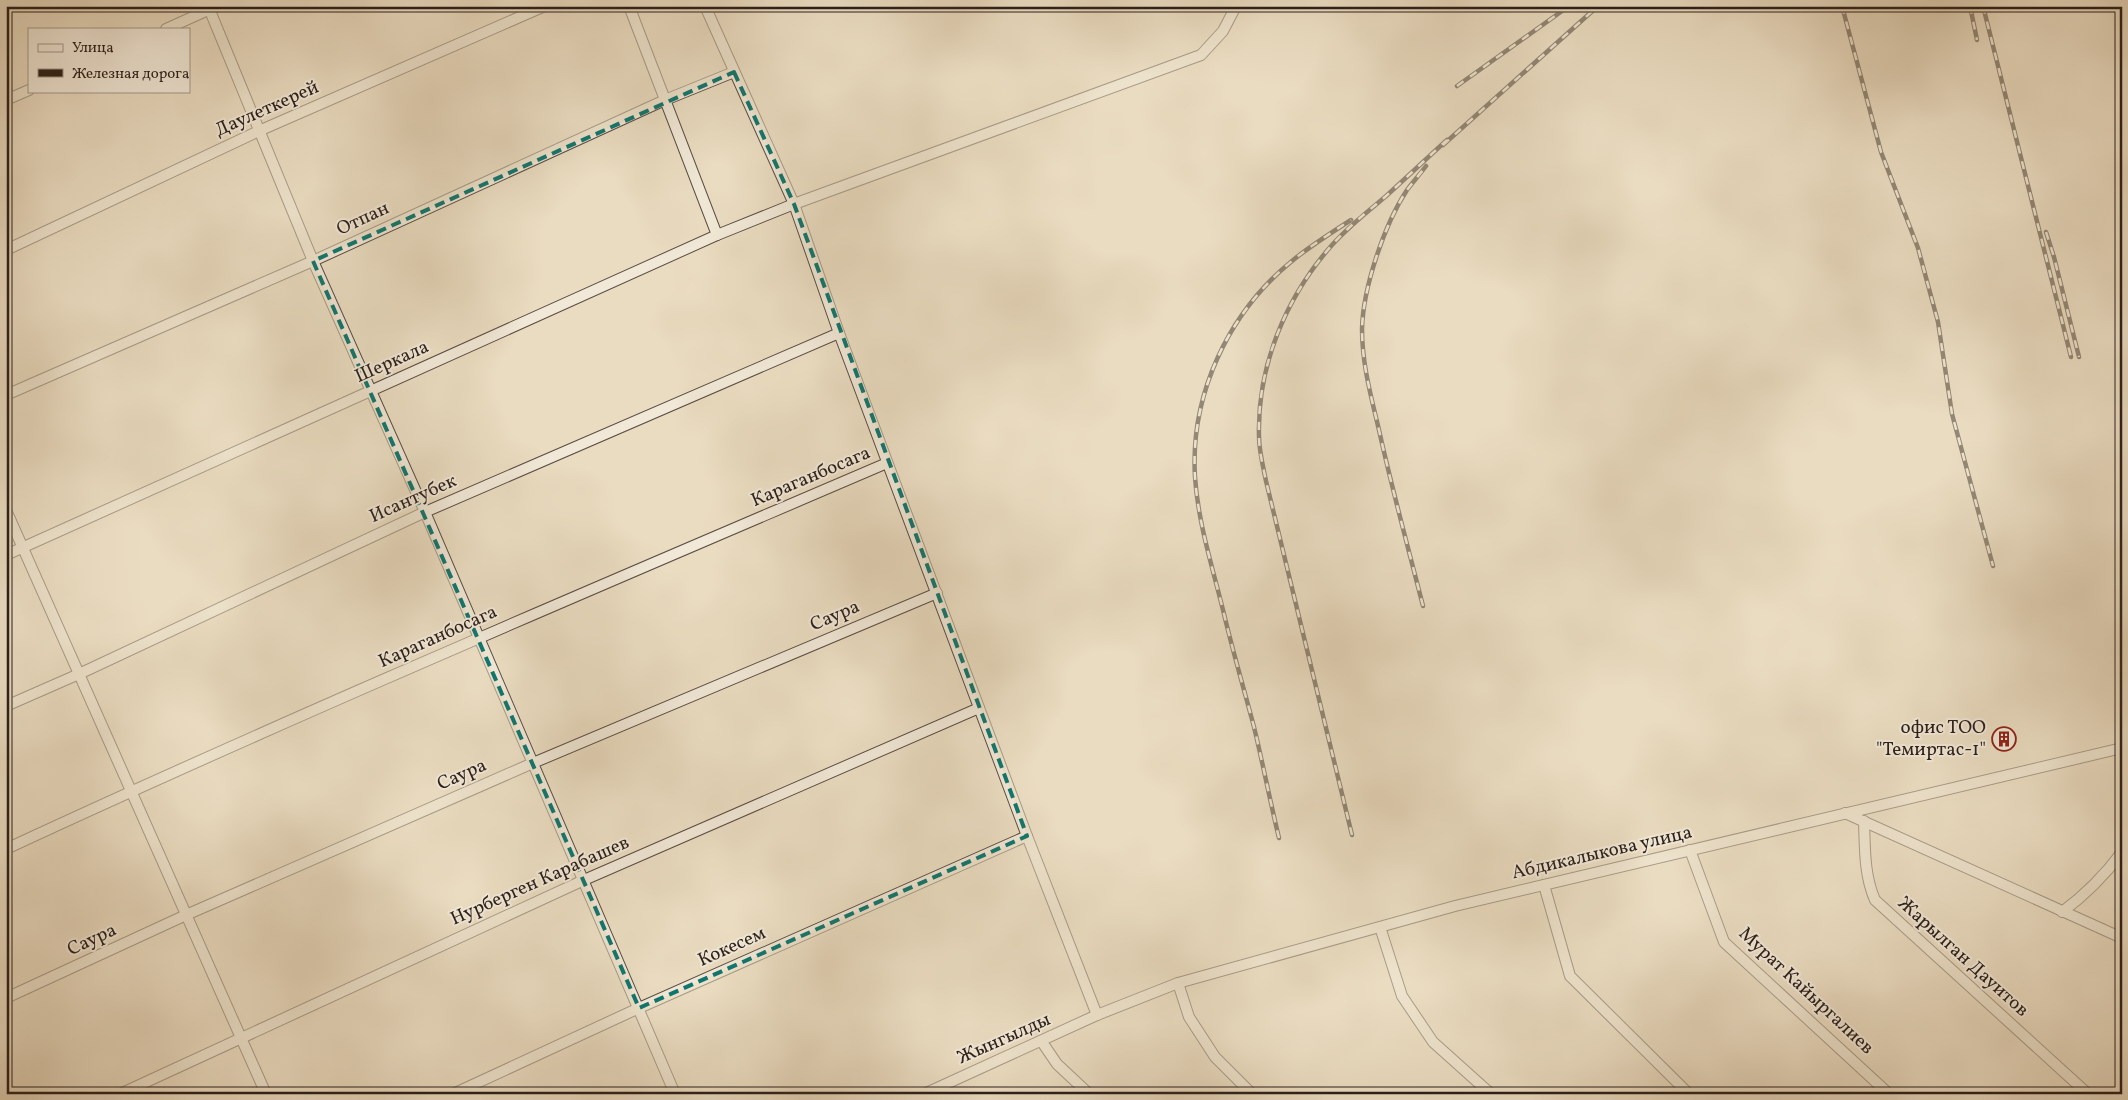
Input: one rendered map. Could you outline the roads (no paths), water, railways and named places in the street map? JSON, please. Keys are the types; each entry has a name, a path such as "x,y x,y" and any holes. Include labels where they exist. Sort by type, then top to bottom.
{"street":[{"name":"Даулеткерей","path":"6,250 260,130 545,6"},
{"path":"629,6 717,235"},
{"path":"705,6 794,204 887,463 1027,836 1098,1015"},
{"name":"Шеркала","path":"6,555 717,235 794,204 1202,55 1223,31 1236,6"},
{"path":"168,28 211,7 313,261 372,390 675,1094"},
{"name":"Отпан","path":"6,395 313,261 665,100 734,72"},
{"path":"6,100 28,90"},
{"name":"Исантубек","path":"6,706 79,674 425,512 839,333"},
{"name":"Караганбосага","path":"6,849 131,791 479,638 887,463"},
{"path":"6,510 266,1094"},
{"name":"Саура","path":"6,998 533,762 937,592"},
{"name":"Нурберген Карабашев","path":"120,1094 584,880 979,708"},
{"name":"Абдикалыкова улица","path":"1098,1015 1178,983 1455,906 2122,748"},
{"path":"1844,813 2122,938"},
{"name":"Жарылган Дауитов","path":"1864,821 1866,871 1869,886 1875,900 2088,1094"},
{"name":"Кокесем","path":"452,1094 639,1008 1027,836"},
{"name":"Мурат Кайыргалиев","path":"1690,850 1724,942 1889,1094"},
{"path":"2062,912 2085,893 2122,852"},
{"path":"1544,885 1570,976 1689,1094"},
{"path":"1380,927 1402,996 1433,1042 1491,1094"},
{"path":"1178,983 1189,1017 1215,1057 1254,1094"},
{"name":"Жынгылды","path":"924,1094 1098,1015"},
{"path":"1042,1042 1057,1064 1089,1094"}],"railway":[{"path":"1457,86 1569,6"},
{"path":"1443,145 1598,6"},
{"path":"1842,6 1881,152 1918,248 1938,322 1952,414 1993,566"},
{"path":"1970,6 1977,40"},
{"path":"1983,6 2071,357"},
{"path":"2016,6 2017,10"},
{"path":"1352,835 1262,464 1259,436 1263,384 1269,359 1288,310 1316,265 1344,232 1447,140"},
{"path":"1423,606 1370,392 1365,367 1362,329 1366,295 1376,257 1390,221 1407,190 1426,166"},
{"path":"1279,838 1254,727 1203,529 1195,477 1195,446 1199,416 1207,386 1218,358 1232,331 1249,305 1269,282 1292,261 1351,220"},
{"path":"2046,232 2079,357"}],"place":[{"name":"офис ТОО \"Темиртас-1\"","path":"2004,739"}]}
